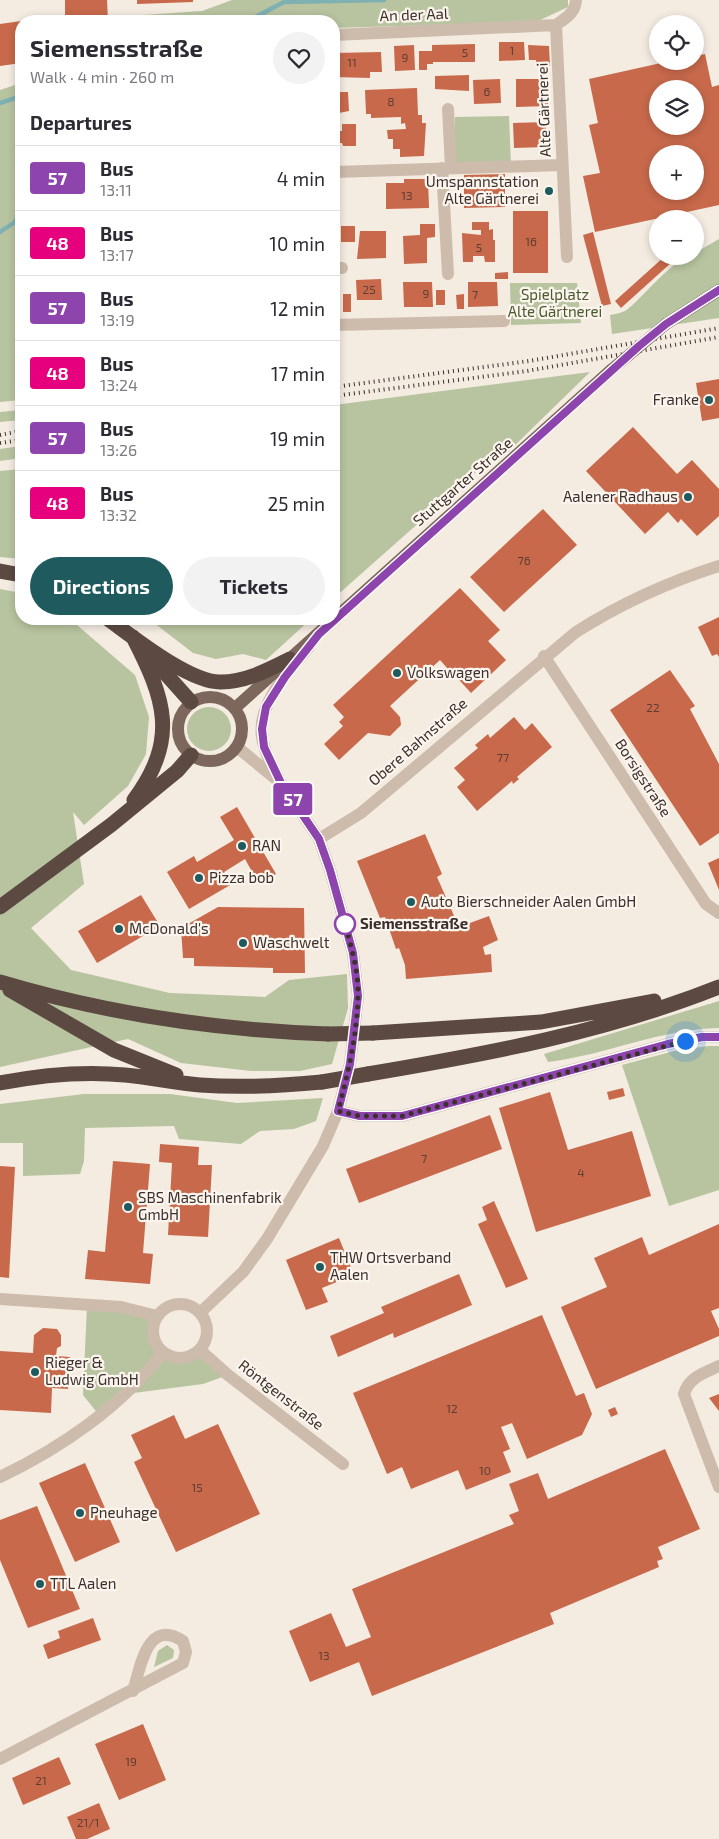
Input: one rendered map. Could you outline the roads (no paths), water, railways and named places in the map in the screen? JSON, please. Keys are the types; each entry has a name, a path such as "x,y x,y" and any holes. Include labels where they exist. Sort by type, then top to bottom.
{"highway":[{"path":"0,571 15,574"},
{"path":"116,625 204,681 219,683 245,679 290,659"},
{"path":"133,637 192,702"},
{"path":"111,825 149,780 160,754 163,734 160,701 154,681 133,637"},
{"path":"0,907 111,825 177,771 192,756"},
{"path":"0,983 157,1019 269,1032 328,1034 373,1033 542,1022 592,1014 719,987"},
{"path":"0,983 114,1050 180,1076 219,1086"},
{"path":"0,1083 39,1076 104,1074 219,1086 268,1087 322,1082 521,1047 616,1022 719,987"}],"main road":[{"name":"Stuttgarter Straße","path":"340,615 611,370 666,324 719,290"},
{"name":"Stuttgarter Straße","path":"235,708 329,625"},
{"path":"198,698 222,698 235,708 242,727 237,747 225,757 211,761 192,756 181,744 177,729 181,714 198,698"}],"street":[{"path":"556,25 570,15 575,8 576,0"},
{"name":"An der Aal","path":"340,35 556,25"},
{"name":"Alte Gärtnerei","path":"556,25 567,257"},
{"path":"448,109 446,168 448,274"},
{"path":"340,172 562,166"},
{"path":"340,325 504,321"},
{"name":"Obere Bahnstraße","path":"319,839 361,813 544,656 576,632 611,610 650,591 719,566"},
{"path":"200,1312 244,1272 267,1239 323,1146 338,1111 350,1064 358,996 353,953 330,870 319,839 281,783 264,747 262,737 263,717 274,693 319,634"},
{"name":"Borsigstraße","path":"544,656 706,904 719,913"},
{"path":"237,747 281,783"},
{"path":"338,1111 360,1116 402,1116 668,1044 702,1037 719,1037"},
{"path":"0,1298 121,1307 157,1316"},
{"path":"178,1303 190,1305 200,1312 206,1320 208,1331 206,1342 200,1350 191,1357 181,1359 163,1352 156,1344 153,1335 157,1316 165,1308 178,1303"},
{"name":"Röntgenstraße","path":"200,1350 228,1375 343,1464"},
{"path":"0,1477 81,1429 126,1394 147,1374 163,1352"},
{"path":"719,1366 694,1378 687,1384 684,1394 686,1404 719,1488"},
{"path":"0,1759 133,1691 183,1663 186,1652 183,1641 172,1634 161,1634 150,1642 133,1691"}],"waterway":[{"path":"259,15 284,2 384,0"},
{"path":"0,103 15,98"},
{"path":"0,232 15,222"}],"railway":[{"path":"340,386 529,361 719,328"},
{"path":"340,395 527,371 719,337"},
{"path":"0,435 15,432"},
{"path":"0,443 15,441"}],"place":[{"name":"Umspannstation Alte Gärtnerei","path":"549,191"},
{"name":"Franke","path":"709,400"},
{"name":"Aalener Radhaus","path":"688,497"},
{"name":"Volkswagen","path":"397,673"},
{"name":"RAN","path":"242,846"},
{"name":"Pizza bob","path":"199,878"},
{"name":"Auto Bierschneider Aalen GmbH","path":"411,902"},
{"name":"Siemensstraße","path":"345,924"},
{"name":"McDonald's","path":"119,929"},
{"name":"Waschwelt","path":"243,943"},
{"name":"SBS Maschinenfabrik GmbH","path":"128,1207"},
{"name":"THW Ortsverband Aalen","path":"320,1267"},
{"name":"Rieger & Ludwig GmbH","path":"35,1372"},
{"name":"Pneuhage","path":"80,1513"},
{"name":"TTL Aalen","path":"40,1584"}],"park label":[{"name":"Spielplatz Alte Gärtnerei","path":"555,304"}]}
